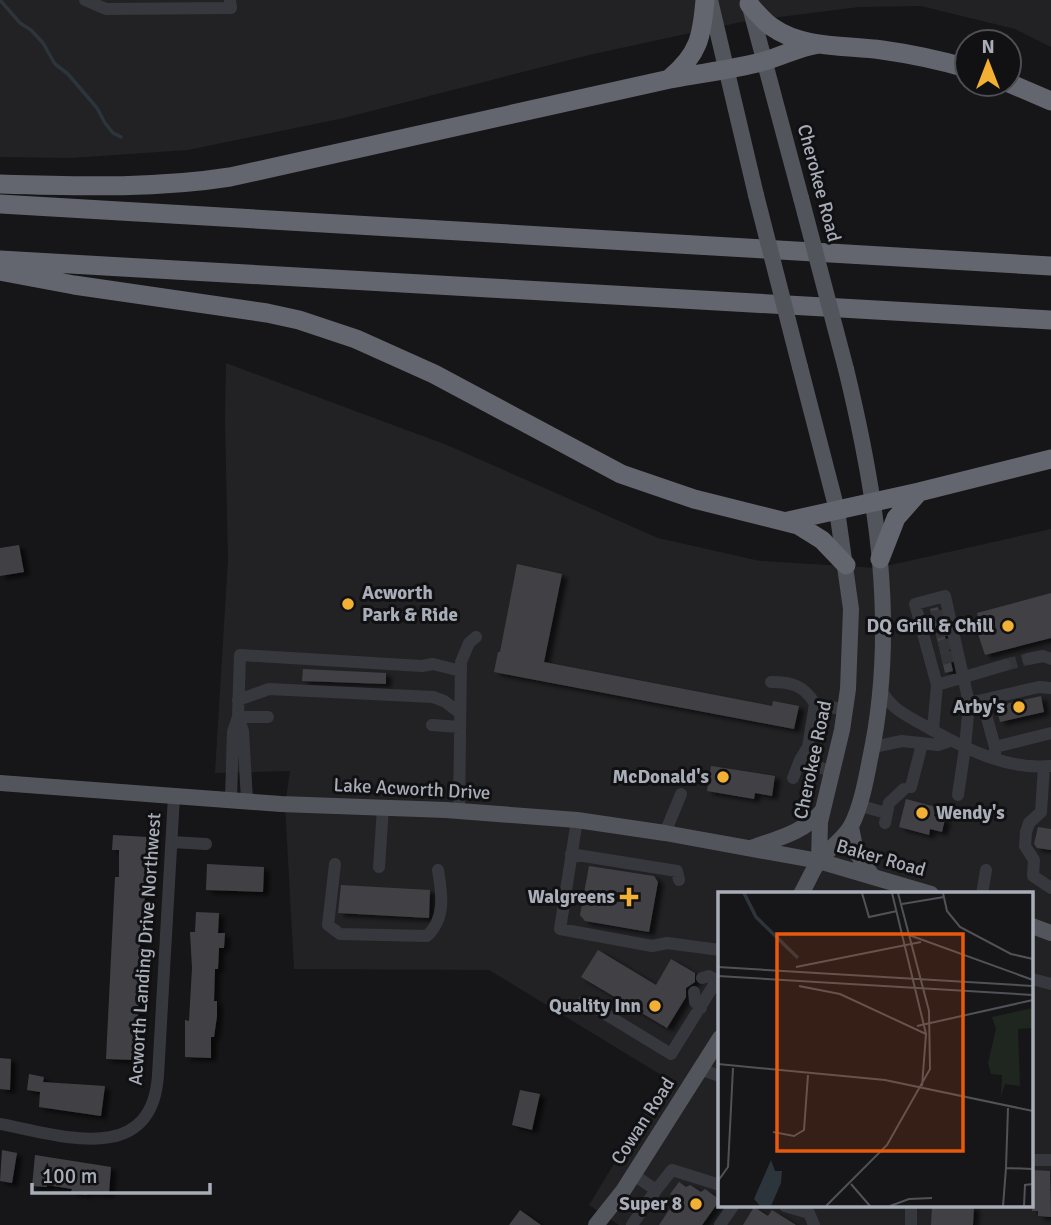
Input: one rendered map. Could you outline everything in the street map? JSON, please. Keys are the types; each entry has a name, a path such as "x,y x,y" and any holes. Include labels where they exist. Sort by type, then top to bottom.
{"highway":[{"path":"670,79 684,67 697,49 705,0"},
{"path":"749,2 774,29 788,36 818,44 882,50 953,64"},
{"path":"0,184 118,186 209,180 670,79 726,71 818,44"},
{"path":"1023,89 1051,101"},
{"path":"0,204 1051,266"},
{"path":"0,260 1051,320"},
{"path":"0,271 74,285 246,309 299,320 330,330 382,349 434,374 621,474 695,499 788,521 822,540 846,565"},
{"path":"788,521 1051,459"},
{"path":"880,559 896,517 919,492"}],"main road":[{"name":"Cherokee Road","path":"710,0 756,195 837,510 846,565 851,633 845,710 820,822 819,861"},
{"name":"Cherokee Road","path":"749,2 862,433 880,559 885,629 881,690 873,747 851,827 819,861"},
{"name":"Lake Acworth Drive","path":"0,783 577,820 819,861"},
{"path":"749,848 789,834 809,823 822,811"},
{"path":"851,827 856,852 873,877"},
{"path":"802,892 819,861"},
{"name":"Baker Road","path":"819,861 923,892"},
{"path":"1034,927 1051,933"},
{"name":"Cowan Road","path":"596,1225 634,1175 718,1042"}],"street":[{"path":"85,0 106,9 230,8 230,0"},
{"path":"933,730 937,685 935,654 925,618 915,604 946,596 947,614 968,703 958,795"},
{"path":"459,811 461,662 469,643 477,637"},
{"path":"239,799 243,731 238,717 240,655 422,666 433,664 461,671"},
{"path":"1028,659 1043,656 1051,659"},
{"path":"937,685 1005,665"},
{"path":"771,682 786,682 803,687 815,704 845,710"},
{"path":"968,703 1039,687 1051,688"},
{"path":"238,700 269,689 433,697 444,701 460,713"},
{"path":"881,690 901,713 965,748 995,753 1051,733"},
{"path":"1002,695 1011,698 1045,692 1051,696"},
{"path":"982,700 995,753 1007,763 1048,767 1041,812 1027,826 1025,841 1034,860 1033,876 1051,888"},
{"path":"793,778 808,747 815,704"},
{"path":"238,717 268,717"},
{"path":"432,725 460,727"},
{"path":"873,747 901,741 938,745 950,741"},
{"path":"858,805 886,818 889,803 907,788 922,744"},
{"path":"800,760 832,772"},
{"path":"665,833 681,794"},
{"name":"Acworth Landing Drive Northwest","path":"0,1124 98,1140 123,1134 141,1120 151,1106 158,1085 174,796"},
{"path":"379,867 383,808"},
{"path":"577,820 560,929 652,946 667,943 718,950"},
{"path":"172,842 206,844"},
{"path":"571,854 677,871 679,880"},
{"path":"335,864 328,925 340,934 427,936 438,926 442,911 438,872"},
{"path":"982,892 986,870"},
{"path":"702,978 709,975 718,980"},
{"path":"1034,980 1051,984"},
{"path":"584,1001 671,1054 718,982"},
{"path":"694,992 695,1002 701,1008"},
{"path":"702,1070 718,1075"},
{"path":"632,1225 672,1170 718,1184"},
{"path":"634,1175 656,1190"},
{"path":"720,1225 732,1208"},
{"path":"792,1208 809,1213 814,1225"}],"shaded area":[{"path":"0,0 1051,0 1051,47 1023,33 1023,28 1011,28 921,6 859,7 741,22 589,55 344,118 188,150 71,158 0,157"},
{"path":"226,363 447,445 658,538 760,561 877,568 1051,529 1051,1225 619,1225 589,1205 666,1078 489,970 294,969 285,805 290,771 215,773 228,559"}],"building":[{"path":"19,545 24,572 0,576 0,548"},
{"path":"517,564 562,574 544,662 772,706 773,701 799,706 794,729 494,672"},
{"path":"1051,593 1051,638 985,655 973,624 979,623 977,613"},
{"path":"938,607 953,671 945,673 930,609"},
{"path":"303,669 386,673 386,684 302,681"},
{"path":"1041,696 1044,712 1000,722 996,706"},
{"path":"711,766 775,776 772,796 755,793 754,799 707,791"},
{"path":"906,799 936,807 934,816 945,819 942,832 930,829 929,835 899,827"},
{"path":"1038,827 1051,829 1051,850 1037,848 1034,844"},
{"path":"113,835 148,837 144,914 141,914 135,1060 106,1059 115,877 119,877 119,850 112,850"},
{"path":"207,864 264,867 263,892 206,890"},
{"name":"Walgreens","path":"589,866 654,876 658,882 649,932 585,921 580,915"},
{"path":"341,885 430,890 429,918 338,913"},
{"path":"196,912 219,913 218,933 225,933 224,948 219,948 218,969 215,969 214,1001 217,1001 217,1016 214,1037 211,1037 211,1058 185,1057 185,1020 189,1021 192,968 190,932 195,932"},
{"name":"Quality Inn","path":"598,950 656,985 671,959 695,973 695,982 686,988 686,997 667,1028 581,977"},
{"path":"0,1058 11,1059 10,1090 0,1089"},
{"path":"29,1074 44,1077 43,1082 105,1086 101,1116 39,1107 40,1092 27,1090"},
{"path":"520,1090 540,1094 532,1130 512,1125"},
{"path":"2,1150 17,1153 12,1183 0,1181"},
{"path":"35,1155 111,1167 109,1194 87,1192 87,1195 71,1192 72,1189 47,1185 32,1186"},
{"path":"1034,1170 1050,1171 1051,1217 1038,1216 1038,1211 1032,1211"},
{"name":"Super 8","path":"679,1182 701,1192 705,1189 718,1199 718,1203 702,1225 659,1225 677,1198 670,1194"},
{"path":"756,1208 768,1216 772,1210 796,1225 743,1225"},
{"path":"932,1208 974,1208 973,1225 931,1225"},
{"path":"520,1210 541,1225 509,1225"}],"waterway":[{"path":"0,0 20,23 43,43 55,64 68,74 97,108 113,133 121,137"}],"tunnel":[{"path":"932,617 945,615"},
{"path":"935,633 949,629"},
{"path":"939,647 953,643"},
{"path":"942,659 956,655"},
{"path":"1005,665 1028,659"}],"place":[{"name":"Acworth Park & Ride","path":"348,604"},
{"name":"DQ Grill & Chill","path":"1008,626"},
{"name":"Arby's","path":"1019,707"},
{"name":"McDonald's","path":"723,777"},
{"name":"Wendy's","path":"922,813"},
{"name":"Walgreens","path":"629,897"},
{"name":"Quality Inn","path":"655,1006"},
{"name":"Super 8","path":"696,1204"}]}
